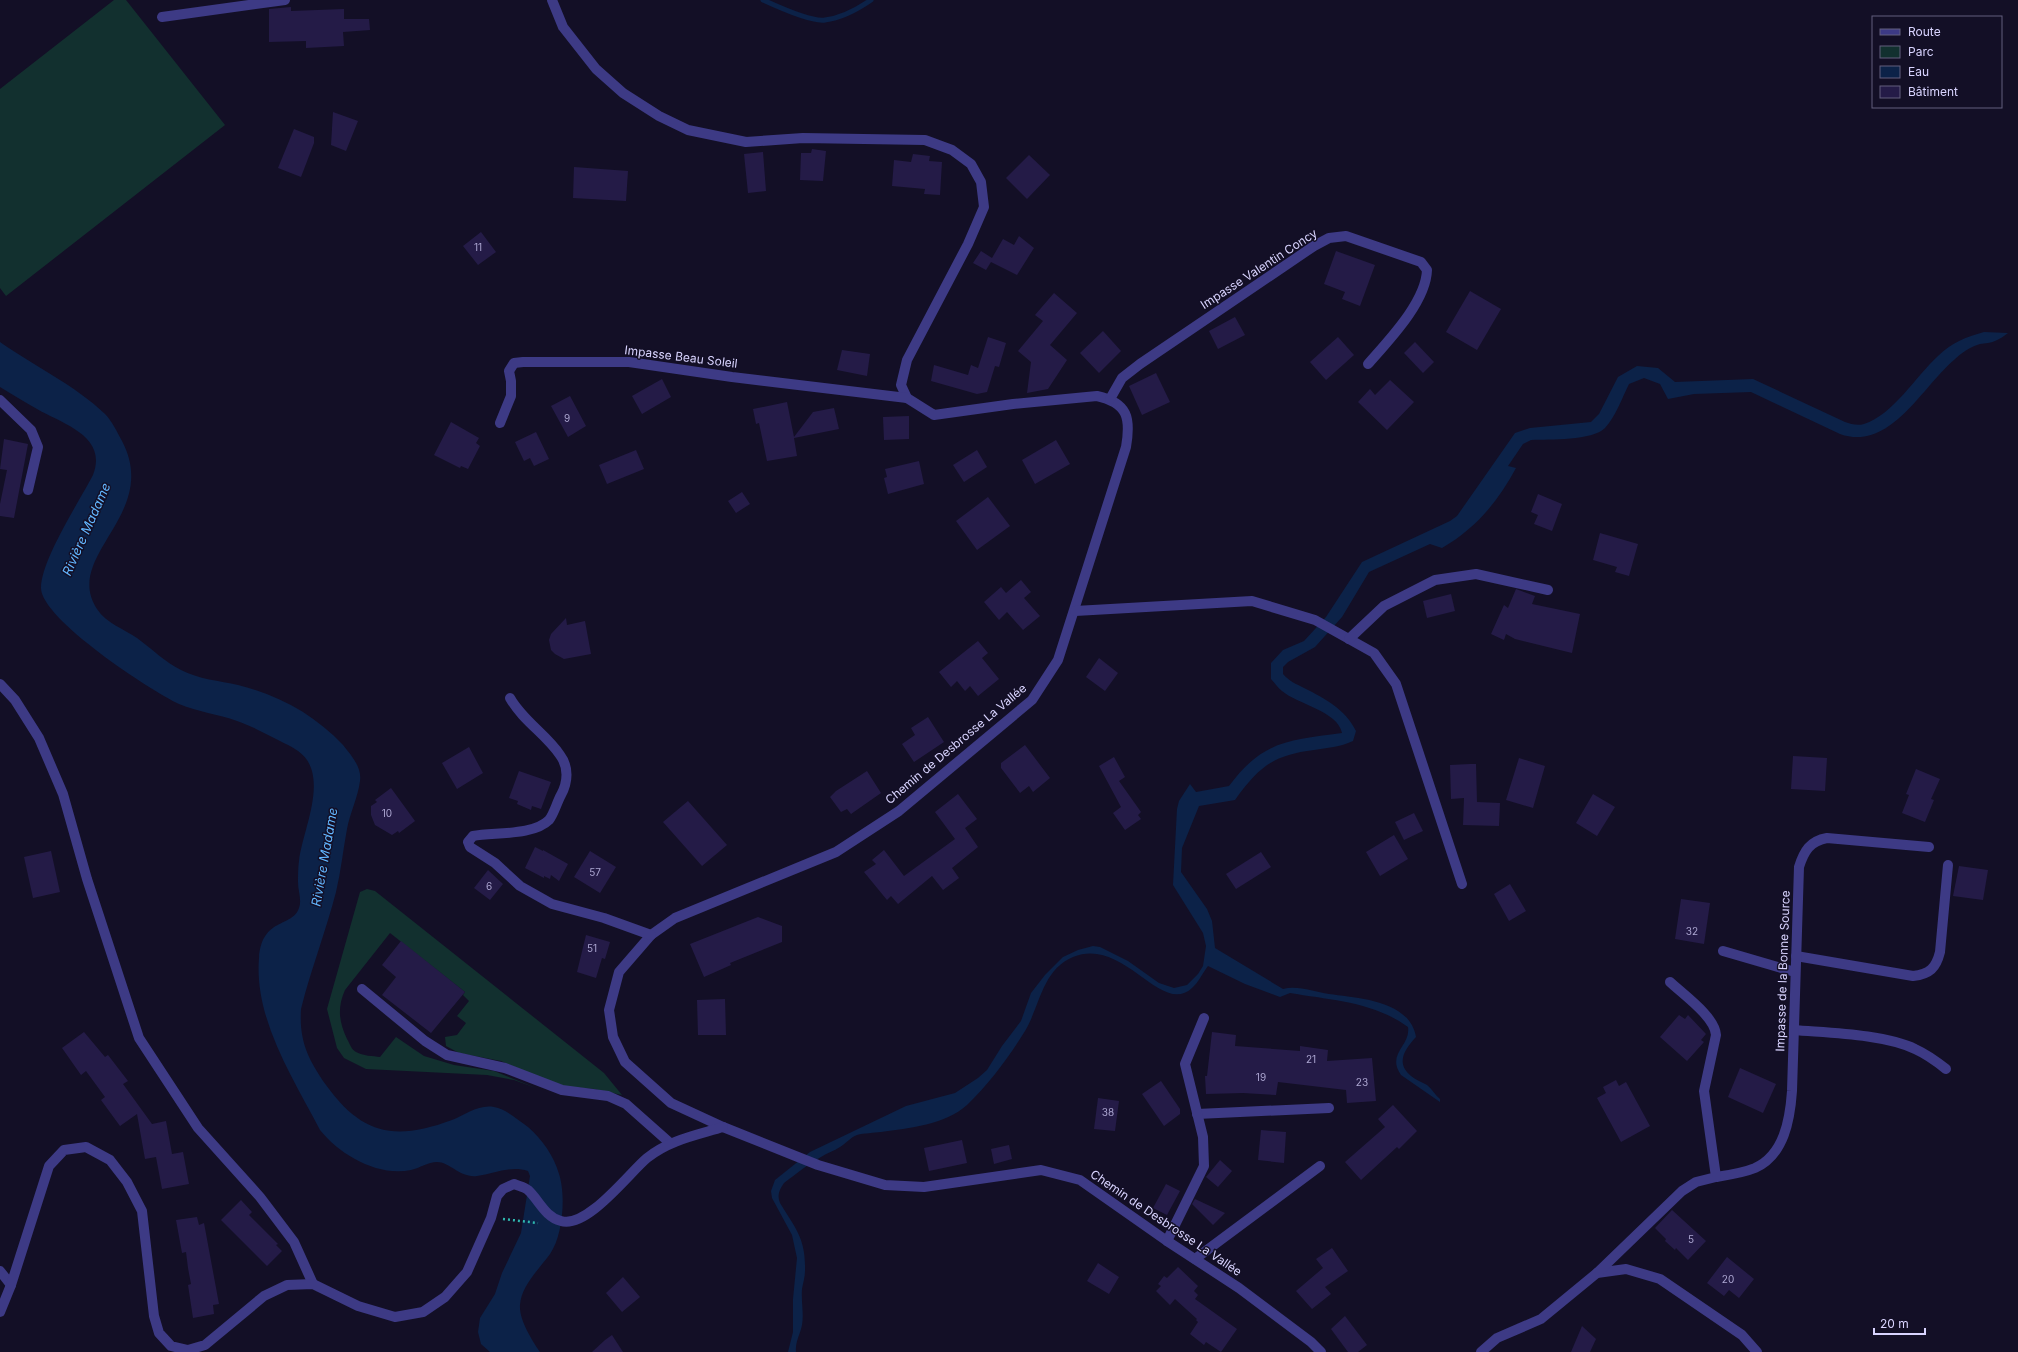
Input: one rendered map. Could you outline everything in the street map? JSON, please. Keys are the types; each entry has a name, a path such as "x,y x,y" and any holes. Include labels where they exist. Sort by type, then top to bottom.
{"street":[{"path":"162,16 285,0"},
{"path":"552,0 563,27 596,69 623,93 659,116 688,130 746,142 803,138 925,140 952,150 971,164 981,182 984,207 968,244 907,360 901,385 907,398 934,415 1080,397 1097,396 1110,399"},
{"name":"Impasse Valentin Concy","path":"1110,399 1122,378 1140,364 1314,246 1329,238 1346,236 1421,262 1427,270 1427,280 1408,316 1368,364"},
{"name":"Impasse Beau Soleil","path":"500,423 511,396 510,366 514,363 523,362 629,362 732,377 907,398"},
{"name":"Chemin de Desbrosse La Vallée","path":"1110,399 1119,404 1126,413 1129,428 1126,447 1075,611 1058,660 1032,700 899,811 836,852 675,918 651,935 619,972 609,1010 613,1037 625,1062 671,1103 723,1127 818,1166 886,1185 924,1187 1040,1170 1080,1180 1167,1241 1245,1292 1311,1342 1321,1352"},
{"path":"0,400 31,430 38,447 28,490"},
{"path":"1349,639 1384,606 1435,580 1476,574 1548,590"},
{"path":"1075,611 1252,601 1315,620 1374,653 1396,684 1462,884"},
{"path":"0,684 16,700 39,738 63,794 87,879 139,1038 198,1128 260,1197 294,1242 313,1284"},
{"path":"510,698 517,711 561,755 567,772 565,787 550,819 539,827 502,834 473,836 468,842 470,847 495,863 520,886 552,904 604,918 651,935"},
{"name":"Impasse de la Bonne Source","path":"1480,1352 1497,1338 1541,1319 1597,1273 1682,1192 1696,1182 1756,1168 1773,1155 1781,1143 1791,1111 1799,867 1808,846 1816,840 1827,838 1929,847"},
{"path":"1796,956 1913,976 1924,975 1932,970 1937,962 1940,952 1948,865"},
{"path":"1723,951 1795,972"},
{"path":"1670,982 1708,1018 1716,1028 1716,1036 1704,1092 1716,1177"},
{"path":"362,989 425,1041 447,1055 505,1068 562,1090 608,1096 626,1104 670,1143"},
{"path":"1167,1241 1204,1166 1203,1137 1185,1064 1204,1018"},
{"path":"1794,1030 1839,1033 1897,1042 1928,1055 1946,1069"},
{"path":"1197,1114 1329,1108"},
{"path":"0,1312 11,1285 49,1166 64,1150 86,1147 110,1160 127,1182 142,1211 154,1316 159,1333 171,1346 188,1350 202,1348 264,1296 287,1285 313,1284 358,1306 395,1317 423,1312 445,1297 467,1272 491,1218 497,1196 503,1189 514,1184 527,1189 546,1213 562,1222 574,1220 587,1215 601,1204 648,1158 670,1143 723,1127"},
{"path":"1195,1259 1320,1166"},
{"path":"1597,1273 1626,1269 1660,1279 1742,1335 1757,1352"},
{"path":"0,1270 11,1285"}],"path":[{"path":"491,1218 545,1223"}],"green space":[{"path":"114,0 126,0 225,125 6,296 0,288 0,89"},
{"path":"367,889 375,891 604,1073 622,1095 594,1089 559,1086 501,1061 459,1053 446,1046 445,1037 457,1035 466,1023 457,1016 469,1001 463,995 465,992 390,933 345,990 342,997 340,1009 341,1021 344,1033 353,1049 356,1052 368,1056 380,1057 396,1037 424,1056 454,1065 494,1071 536,1088 514,1080 487,1075 366,1069 344,1058 337,1048 327,1009 360,892"}],"water":[{"path":"1984,332 2008,333 1990,343 1976,345 1957,357 1904,414 1890,426 1874,434 1858,437 1840,434 1751,392 1694,394 1668,399 1660,384 1644,378 1629,384 1612,418 1605,428 1599,432 1581,437 1531,440 1523,444 1508,466 1516,468 1485,514 1454,541 1442,548 1430,544 1369,572 1342,617 1315,647 1288,662 1283,667 1283,674 1288,679 1334,705 1341,711 1352,723 1356,731 1353,741 1343,745 1300,752 1277,759 1260,771 1235,800 1199,806 1182,848 1181,872 1207,909 1212,921 1215,948 1283,989 1300,988 1354,997 1381,1003 1404,1015 1412,1025 1416,1037 1405,1051 1403,1056 1403,1066 1411,1076 1427,1085 1440,1099 1440,1102 1401,1075 1396,1061 1397,1055 1408,1034 1408,1027 1381,1012 1352,1003 1290,993 1280,997 1245,984 1208,966 1192,988 1180,994 1168,992 1154,985 1125,965 1109,957 1091,953 1073,957 1063,963 1048,980 1030,1021 1019,1041 991,1079 967,1105 958,1112 938,1121 903,1129 857,1135 842,1146 811,1163 784,1183 779,1193 779,1200 799,1235 802,1242 805,1260 805,1273 802,1289 802,1325 796,1352 788,1352 793,1332 793,1299 797,1258 792,1235 772,1198 771,1191 775,1180 810,1152 906,1106 955,1093 978,1078 987,1070 1002,1046 1021,1021 1031,993 1045,975 1063,957 1078,950 1093,946 1100,947 1128,961 1159,983 1174,988 1187,985 1198,974 1203,966 1206,946 1203,933 1173,885 1177,809 1179,801 1190,784 1196,792 1229,786 1241,771 1254,759 1279,745 1307,738 1342,733 1339,725 1325,713 1289,696 1282,691 1271,679 1271,663 1283,650 1304,641 1326,617 1362,562 1450,521 1457,516 1515,433 1530,428 1591,422 1599,414 1618,377 1637,366 1658,368 1675,382 1753,379 1845,422 1861,425 1875,419 1894,404 1930,364 1948,347 1965,338"},
{"name":"Rivière Madame","path":"0,342 81,394 108,417 122,441 131,467 130,491 122,512 92,570 90,589 97,609 101,614 110,622 137,638 181,670 202,678 238,685 268,694 308,715 321,724 343,745 358,766 360,781 358,793 347,829 338,884 301,1009 303,1040 314,1067 326,1085 339,1102 353,1115 367,1124 381,1129 397,1131 413,1130 432,1127 452,1120 472,1110 488,1106 507,1112 528,1127 543,1142 557,1167 561,1183 563,1204 558,1237 554,1246 550,1254 527,1284 521,1298 520,1311 524,1323 540,1352 490,1352 481,1344 478,1332 480,1318 495,1294 502,1273 521,1233 530,1176 528,1171 521,1169 508,1169 483,1175 471,1176 465,1175 446,1164 437,1162 411,1170 398,1171 373,1167 349,1155 328,1139 320,1130 298,1090 269,1026 259,981 259,958 261,945 271,929 290,918 299,908 299,864 313,796 314,783 312,771 305,757 288,745 243,723 179,704 146,685 123,670 77,635 46,601 41,588 47,562 70,515 93,475 96,462 94,450 89,441 70,426 0,387"}],"building":[{"path":"291,7 291,11 344,9 344,19 369,19 370,30 343,32 344,46 306,48 306,41 269,42 269,9"},
{"path":"333,112 358,121 346,151 331,145"},
{"path":"294,129 314,137 314,143 301,177 278,168"},
{"path":"812,149 826,151 823,181 800,180 801,153 811,153"},
{"path":"763,152 766,191 748,193 744,154"},
{"path":"913,154 930,156 929,161 942,162 940,195 924,194 925,189 892,186 894,160 911,162"},
{"path":"1029,155 1050,175 1027,199 1006,178"},
{"path":"574,167 628,171 626,201 573,198"},
{"path":"481,232 496,252 478,265 463,246"},
{"path":"1019,236 1034,248 1017,275 991,262 986,270 973,263 981,251 992,258 1003,239 1014,245"},
{"path":"1336,251 1375,265 1360,306 1342,299 1345,292 1324,284"},
{"path":"1470,291 1501,309 1477,350 1446,332"},
{"path":"1054,293 1077,313 1050,345 1067,360 1048,389 1027,393 1031,362 1018,351 1043,321 1035,315"},
{"path":"1235,317 1245,335 1218,349 1209,331"},
{"path":"1103,331 1121,351 1099,373 1080,353"},
{"path":"988,337 1006,343 999,367 995,366 987,392 977,394 931,381 934,365 968,375 971,365 978,368"},
{"path":"1338,337 1354,355 1326,380 1310,362"},
{"path":"1415,342 1434,362 1423,373 1404,353"},
{"path":"842,350 870,354 867,376 837,370"},
{"path":"1156,373 1170,402 1142,415 1129,386"},
{"path":"662,379 671,397 642,414 632,396"},
{"path":"1390,380 1414,402 1387,430 1358,402 1370,389 1375,395"},
{"path":"570,396 586,426 568,437 551,406"},
{"path":"787,402 794,437 813,412 834,408 839,429 794,438 797,456 767,461 759,423 756,424 753,409"},
{"path":"909,416 909,439 884,440 883,417"},
{"path":"451,422 479,438 476,443 480,446 468,469 461,466 460,468 434,455"},
{"path":"536,432 549,459 534,466 530,458 524,461 515,442"},
{"path":"4,439 28,444 14,518 0,516 0,504 7,470 0,469"},
{"path":"1056,440 1070,464 1035,484 1022,460"},
{"path":"636,450 644,469 607,484 599,465"},
{"path":"977,450 987,467 964,482 953,465"},
{"path":"919,461 924,484 888,494 884,478 887,477 885,469"},
{"path":"742,492 750,504 736,513 728,501"},
{"path":"1538,494 1562,504 1552,531 1534,524 1538,515 1531,512"},
{"path":"988,497 1010,526 977,550 956,521"},
{"path":"1600,533 1638,544 1629,576 1615,572 1617,567 1593,560"},
{"path":"1021,580 1031,592 1024,598 1040,616 1023,630 1007,612 999,620 984,602 1001,587 1006,593"},
{"path":"1516,589 1535,596 1532,604 1580,614 1572,653 1515,639 1506,634 1504,640 1491,634 1504,605 1508,608"},
{"path":"1451,594 1455,611 1427,618 1423,601"},
{"path":"566,618 567,625 585,621 591,654 564,659 551,650 549,640 551,634"},
{"path":"978,641 988,653 982,658 999,679 978,696 970,686 965,691 957,681 951,687 939,672"},
{"path":"1099,658 1118,673 1105,691 1086,677"},
{"path":"928,717 944,742 914,762 902,744 915,735 911,728"},
{"path":"1025,745 1050,778 1033,792 1029,786 1020,793 1001,768 1001,763"},
{"path":"469,747 483,773 457,789 442,763"},
{"path":"1793,756 1827,758 1825,791 1791,789"},
{"path":"1114,757 1125,777 1119,781 1141,812 1138,815 1141,819 1125,830 1113,813 1121,807 1099,766"},
{"path":"1519,758 1545,766 1533,808 1506,800"},
{"path":"1476,764 1477,802 1500,803 1499,826 1463,825 1464,798 1451,799 1450,765"},
{"path":"1916,769 1940,779 1931,799 1934,800 1925,822 1902,813 1909,795 1906,794"},
{"path":"519,771 551,782 541,809 532,806 531,810 517,804 518,801 509,798"},
{"path":"867,771 881,793 851,814 847,809 841,812 830,797 836,791"},
{"path":"391,788 415,821 399,833 398,831 392,835 375,825 371,815 371,806 377,802 375,800"},
{"path":"958,794 977,819 965,828 978,847 952,868 959,878 943,890 932,876 898,904 891,896 887,900 864,872 876,864 872,860 884,850 904,876 955,839 935,812"},
{"path":"1593,794 1615,807 1597,836 1576,823"},
{"path":"688,801 727,845 702,866 663,822"},
{"path":"1414,813 1423,831 1404,840 1395,822"},
{"path":"1394,835 1408,859 1380,876 1366,852"},
{"path":"535,847 568,864 559,881 551,875 550,879 544,876 544,878 525,868"},
{"path":"51,851 60,892 33,898 24,857"},
{"path":"590,851 616,867 600,893 574,877"},
{"path":"1261,852 1271,867 1236,889 1226,874"},
{"path":"1959,866 1988,870 1983,900 1953,896"},
{"path":"488,870 503,884 490,900 474,888"},
{"path":"1510,884 1526,911 1509,921 1494,894"},
{"path":"1681,899 1710,903 1704,944 1675,939"},
{"path":"758,917 782,926 782,942 730,963 731,965 704,977 690,944"},
{"path":"586,935 610,942 605,959 602,958 596,978 577,972"},
{"path":"401,941 465,992 431,1033 382,995 396,977 382,965"},
{"path":"725,999 726,1035 698,1035 697,1000"},
{"path":"1679,1015 1685,1019 1688,1015 1706,1034 1701,1040 1704,1042 1687,1061 1660,1037"},
{"path":"84,1032 105,1057 108,1055 128,1081 123,1084 152,1124 166,1121 172,1154 183,1152 189,1184 162,1189 156,1157 145,1159 137,1114 120,1126 101,1100 105,1097 86,1071 81,1075 62,1048"},
{"path":"1212,1032 1236,1035 1235,1046 1300,1051 1300,1046 1328,1050 1327,1061 1372,1058 1376,1101 1347,1103 1346,1090 1278,1082 1276,1095 1243,1093 1206,1094 1205,1076 1207,1076"},
{"path":"1740,1068 1776,1084 1763,1113 1728,1097"},
{"path":"1616,1080 1619,1086 1626,1082 1650,1126 1621,1142 1597,1098 1606,1093 1603,1087"},
{"path":"1161,1081 1180,1109 1180,1114 1164,1126 1142,1094"},
{"path":"1098,1098 1119,1101 1115,1131 1094,1129"},
{"path":"1393,1105 1417,1131 1399,1149 1397,1147 1361,1180 1345,1162 1385,1127 1378,1119"},
{"path":"1261,1130 1286,1132 1284,1163 1258,1160"},
{"path":"962,1140 967,1163 929,1171 924,1148"},
{"path":"1009,1145 1012,1159 994,1164 991,1149"},
{"path":"1220,1160 1232,1171 1218,1187 1206,1177"},
{"path":"1166,1184 1180,1191 1167,1215 1153,1208"},
{"path":"1195,1199 1225,1213 1213,1225 1192,1204"},
{"path":"241,1200 252,1212 249,1215 278,1244 276,1245 282,1251 267,1266 221,1220"},
{"path":"1672,1210 1706,1241 1688,1260 1676,1248 1675,1250 1665,1241 1666,1239 1655,1228"},
{"path":"197,1217 199,1225 204,1223 219,1304 213,1305 214,1314 193,1318 188,1285 191,1284 186,1252 182,1253 176,1220"},
{"path":"1332,1248 1348,1271 1325,1287 1331,1294 1312,1309 1296,1291 1323,1268 1316,1259"},
{"path":"1727,1257 1754,1279 1739,1298 1729,1290 1724,1296 1707,1283"},
{"path":"1098,1263 1119,1277 1109,1294 1087,1281"},
{"path":"1178,1267 1198,1286 1194,1291 1198,1295 1195,1299 1237,1329 1221,1352 1206,1342 1204,1345 1190,1334 1198,1322 1196,1320 1197,1319 1175,1299 1170,1305 1156,1291 1161,1286 1158,1284 1164,1276 1167,1278"},
{"path":"623,1277 640,1297 622,1312 606,1293"},
{"path":"1345,1316 1367,1345 1358,1352 1348,1352 1331,1329"},
{"path":"1582,1326 1596,1339 1590,1352 1571,1352"},
{"path":"612,1335 623,1352 592,1352 605,1340"}],"waterway":[{"path":"763,0 803,16 819,20 825,20 850,13 871,0"}]}
